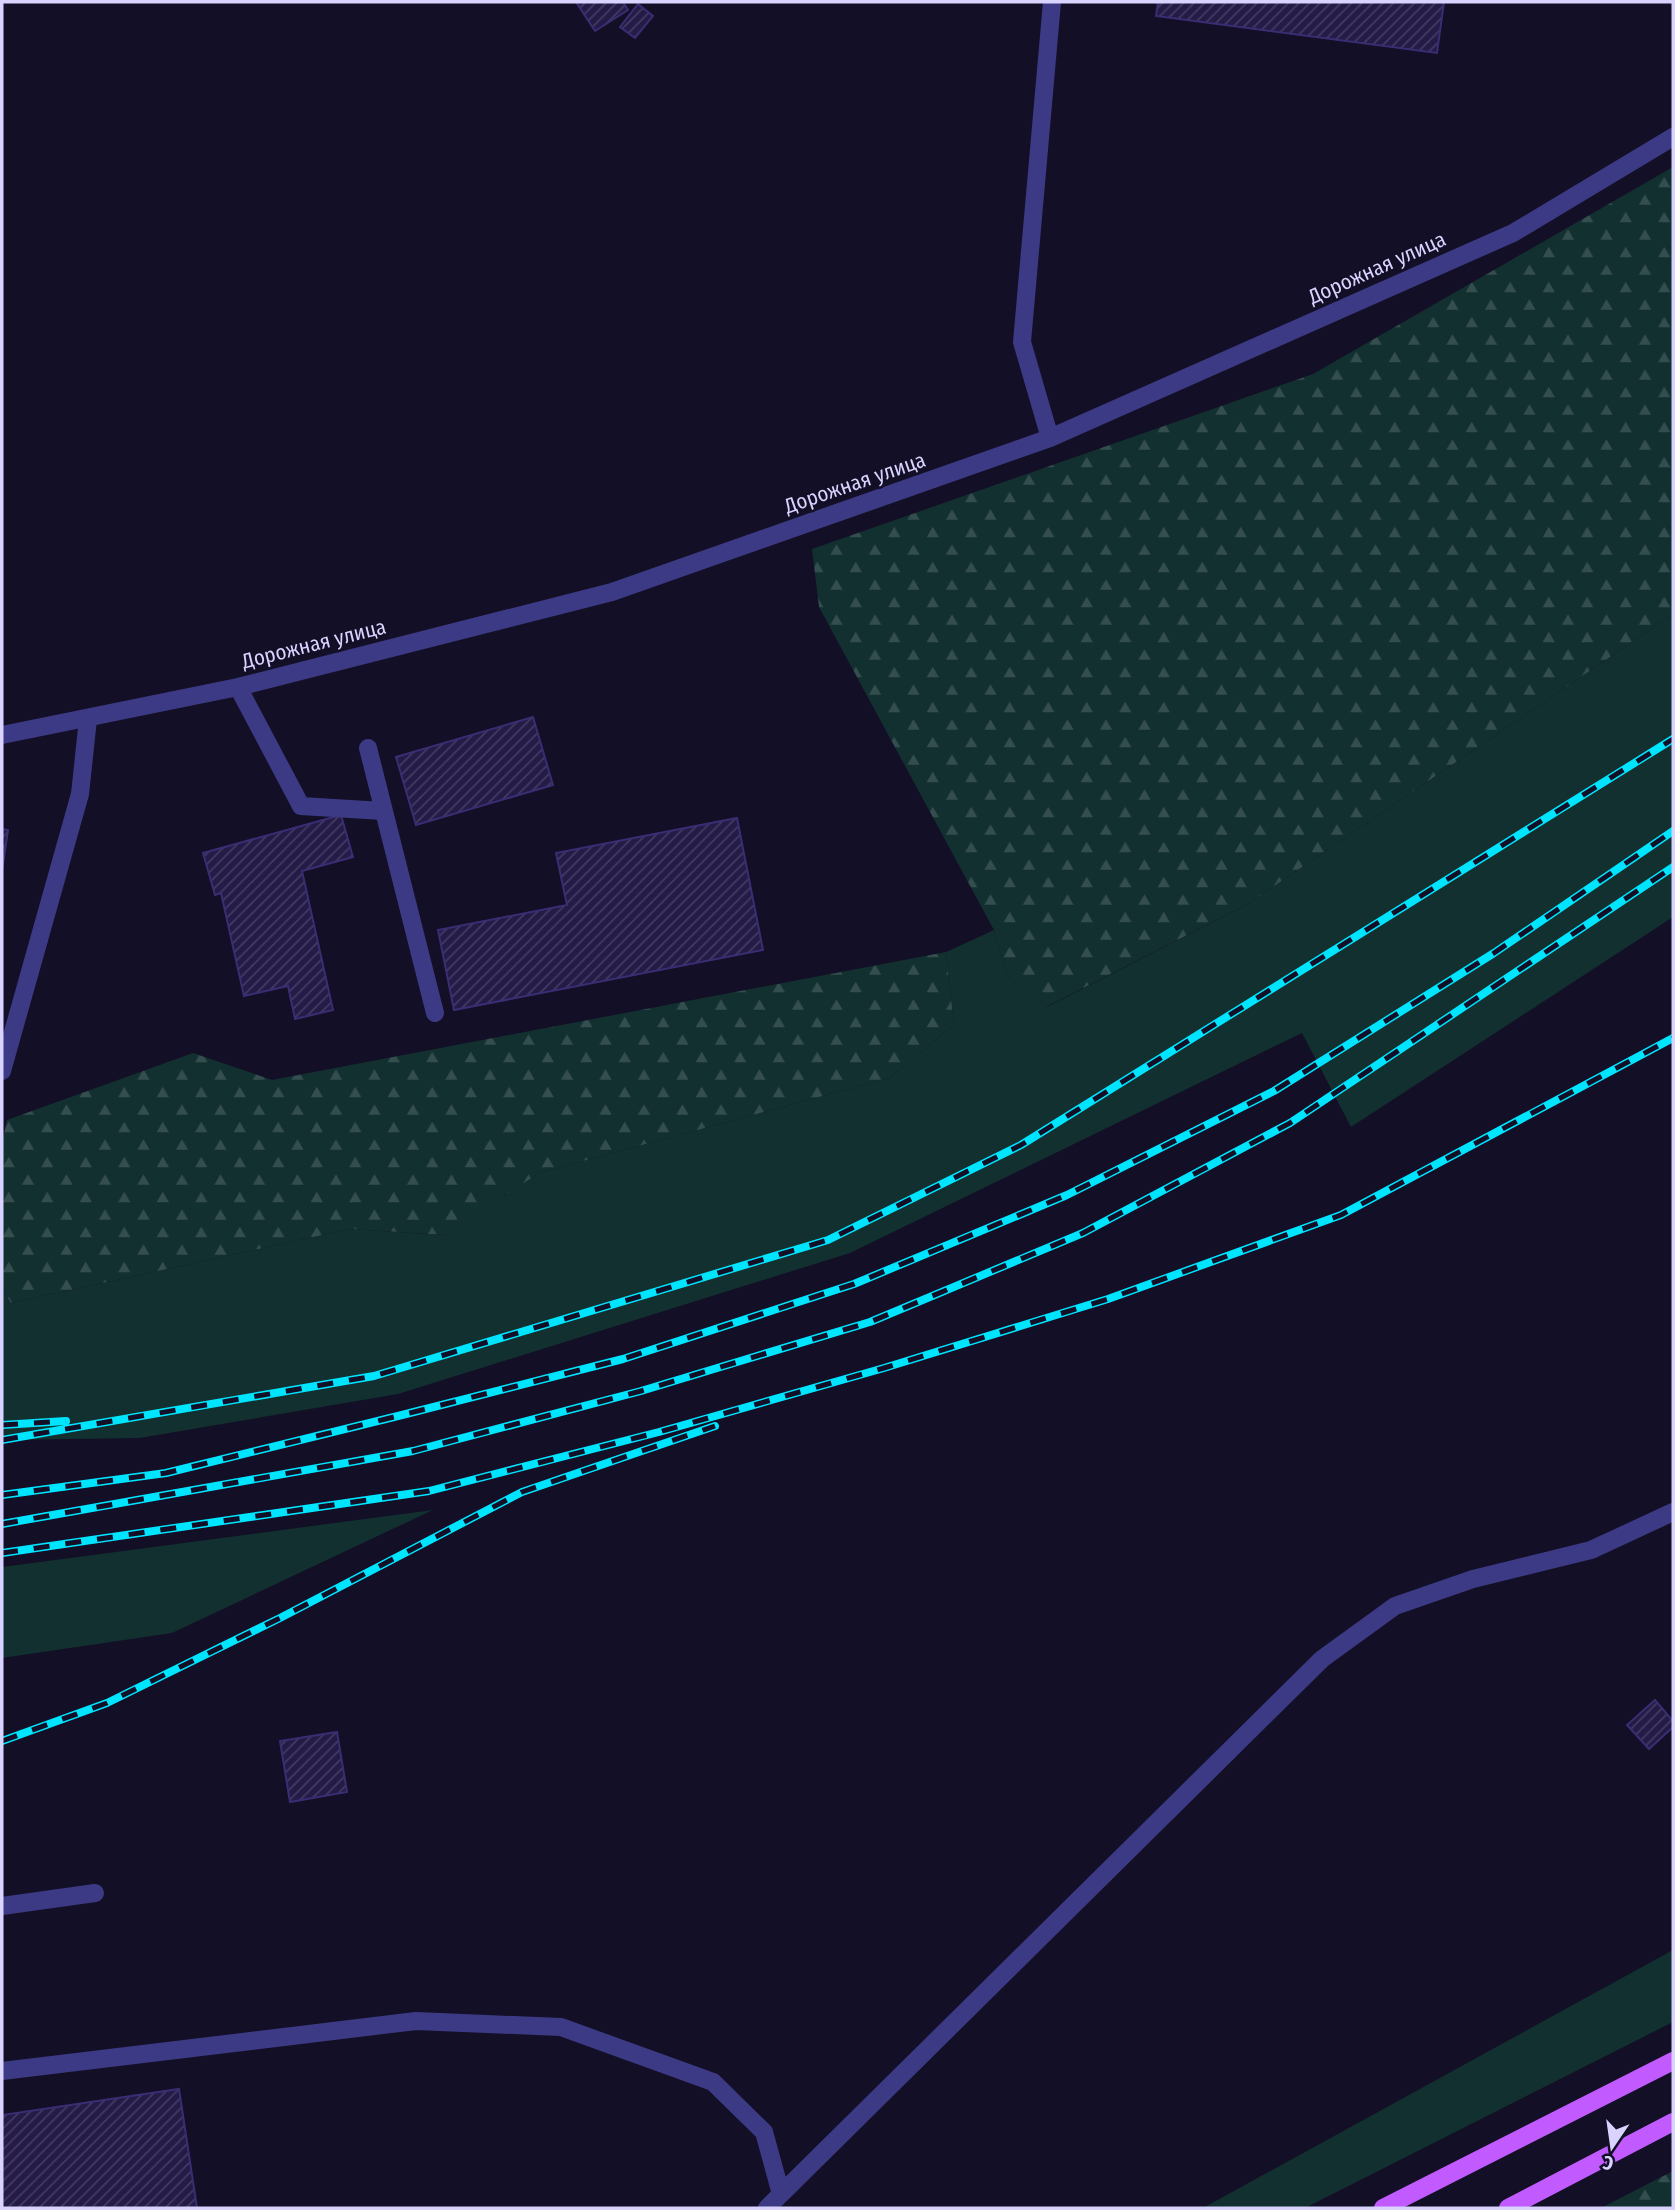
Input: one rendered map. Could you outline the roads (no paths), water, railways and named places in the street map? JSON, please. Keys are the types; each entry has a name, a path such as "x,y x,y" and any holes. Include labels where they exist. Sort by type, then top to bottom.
{"main road":[{"path":"1383,2208 1673,2061"},
{"path":"1508,2208 1673,2122"}],"street":[{"path":"1050,438 1022,342 1052,2"},
{"name":"Дорожная улица","path":"2,735 238,687 612,592 1050,438 1513,233 1673,137"},
{"path":"238,687 301,806 383,811"},
{"path":"2,1071 80,794 88,719"},
{"path":"368,748 435,1013"},
{"path":"767,2208 1322,1659 1395,1606 1473,1579 1591,1550 1673,1512"},
{"path":"2,1906 95,1893"},
{"path":"2,2071 416,2021 561,2027 713,2082 764,2132 780,2194"}],"railway":[{"path":"2,1440 374,1376 828,1240 1021,1145 1673,739"},
{"path":"2,1495 166,1473 398,1416 623,1359 854,1284 1067,1195 1274,1091 1494,953 1673,831"},
{"path":"2,1524 413,1451 641,1391 870,1322 1083,1233 1290,1123 1673,867"},
{"path":"2,1553 429,1491 659,1432 884,1368 1108,1299 1341,1215 1673,1038"},
{"path":"2,1425 66,1421"},
{"path":"2,1741 107,1703 280,1618 522,1492 715,1426"}]}
